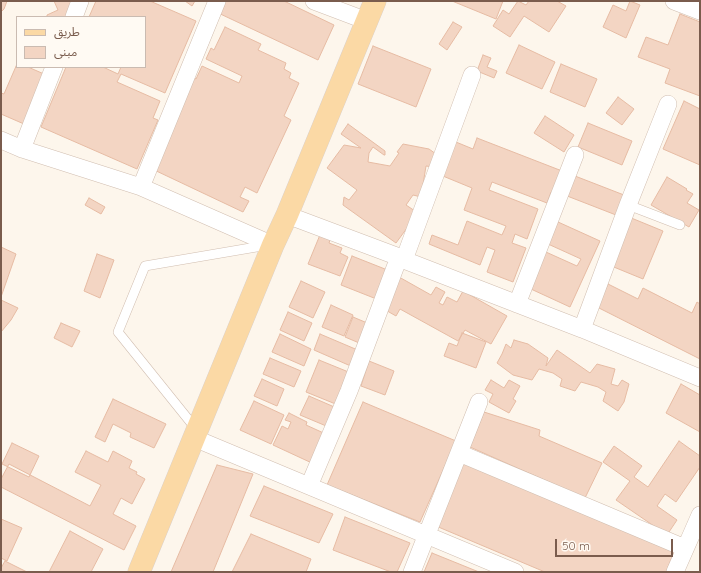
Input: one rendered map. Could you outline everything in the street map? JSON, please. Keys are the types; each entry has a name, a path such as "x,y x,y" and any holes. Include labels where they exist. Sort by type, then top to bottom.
{"main road":[{"path":"139,572 375,1"}],"street":[{"path":"74,16 80,1"},
{"path":"141,187 217,1"},
{"path":"314,1 366,21"},
{"path":"674,1 700,11"},
{"path":"22,149 54,68"},
{"path":"309,486 402,258 472,75"},
{"path":"582,329 628,205 668,104"},
{"path":"1,140 22,149 141,187 273,245"},
{"path":"517,304 575,156"},
{"path":"287,215 402,258 582,329 700,378"},
{"path":"412,572 480,402"},
{"path":"196,434 309,486 515,572"},
{"path":"459,453 685,548"},
{"path":"675,572 700,514"}],"lane":[{"path":"628,205 680,225"},
{"path":"196,434 118,332 146,266 273,245"}],"building":[{"path":"1,1 7,1 1,12"},
{"path":"54,1 74,1 68,16 47,16 58,10"},
{"path":"96,1 150,1 196,21 165,93 121,74 117,82 160,101 153,118 158,120 137,169 41,127 66,68 105,68 118,74 121,68 146,68 146,16 89,16"},
{"path":"185,1 195,1 192,6"},
{"path":"219,1 284,1 334,25 318,60 214,11"},
{"path":"452,1 503,1 496,19"},
{"path":"518,1 526,5 529,1 557,1 566,6 549,32 524,16 510,37 493,26 503,10 509,14"},
{"path":"630,1 640,5 626,38 603,27 613,5 626,11"},
{"path":"680,14 700,22 700,96 665,83 670,69 638,57 646,37 668,45"},
{"path":"453,22 462,27 447,50 439,44"},
{"path":"225,27 261,44 258,50 286,63 284,69 291,73 289,78 299,83 284,116 291,120 257,193 245,187 240,197 249,201 243,212 150,168 193,77 196,79 202,66 239,83 242,76 206,59 211,48 214,50"},
{"path":"519,45 555,62 542,89 506,73"},
{"path":"373,46 431,69 416,107 358,84"},
{"path":"483,55 491,58 487,67 497,71 494,78 477,71"},
{"path":"561,64 597,79 585,107 550,92"},
{"path":"16,66 16,68 30,68 44,74 24,124 1,114 1,93 4,94"},
{"path":"618,97 634,109 622,125 606,113"},
{"path":"684,101 700,109 700,165 663,149"},
{"path":"545,116 574,135 564,152 534,133"},
{"path":"588,123 632,141 622,165 578,147"},
{"path":"348,124 385,151 384,155 373,147 369,153 368,162 390,166 403,144 429,149 436,154 434,167 426,166 421,197 413,195 406,205 418,213 396,243 343,205 344,197 349,200 357,190 327,168 344,145 361,148 341,134"},
{"path":"477,138 624,195 616,215 562,194 561,196 551,192 547,203 492,182 489,190 538,209 527,239 515,234 512,243 526,248 513,282 487,272 495,250 487,247 480,265 429,244 432,235 458,245 467,221 502,235 506,226 464,210 472,188 438,174 451,140 473,149"},
{"path":"667,177 693,194 687,203 699,210 689,227 651,205"},
{"path":"89,198 105,207 101,214 85,205"},
{"path":"624,215 663,231 643,279 604,263"},
{"path":"547,217 600,241 570,307 520,284 537,248 577,266 581,259 537,239"},
{"path":"322,230 332,234 329,243 342,248 340,253 348,257 340,276 308,264"},
{"path":"1,247 16,254 1,297"},
{"path":"97,254 114,260 100,298 84,291"},
{"path":"352,256 390,271 379,300 341,285"},
{"path":"399,277 431,295 436,287 445,292 439,303 443,305 447,297 457,302 463,291 507,316 491,344 465,330 458,341 400,309 396,316 382,308"},
{"path":"301,281 325,292 313,318 289,307"},
{"path":"608,284 638,299 643,288 692,313 697,302 700,304 700,359 597,307"},
{"path":"1,300 18,308 11,320 1,332"},
{"path":"331,305 353,315 344,336 322,327"},
{"path":"288,312 312,323 304,341 280,330"},
{"path":"353,317 372,325 364,345 345,337"},
{"path":"61,323 80,331 72,347 54,338"},
{"path":"462,333 486,342 476,368 444,356 449,343 457,346"},
{"path":"280,334 311,349 304,366 272,352"},
{"path":"320,334 360,351 353,367 314,350"},
{"path":"514,340 528,344 548,358 546,366 557,350 590,373 597,364 615,369 611,384 618,386 622,380 629,384 624,402 618,411 603,401 606,392 598,387 581,382 575,391 560,386 562,379 553,373 539,369 532,380 513,375 497,363 506,344 511,348"},
{"path":"270,358 301,371 294,387 263,374"},
{"path":"319,360 351,373 338,405 306,392"},
{"path":"369,361 394,371 385,395 361,386"},
{"path":"262,379 284,389 277,406 254,396"},
{"path":"491,380 504,388 509,380 520,386 513,399 516,401 509,413 489,402 493,394 485,390"},
{"path":"681,384 700,395 700,432 666,413"},
{"path":"309,396 339,409 331,428 300,415"},
{"path":"113,399 166,424 154,448 130,437 131,433 113,424 105,442 95,437"},
{"path":"254,401 284,415 271,444 240,430"},
{"path":"363,402 456,441 420,522 327,485"},
{"path":"484,412 540,430 539,436 602,463 585,498 470,447"},
{"path":"289,413 307,422 306,425 328,435 314,464 273,445 282,426 288,429 291,422 285,420"},
{"path":"679,441 700,456 700,467 676,502 665,494 657,506 677,520 667,535 616,500 630,481 603,462 614,446 642,466 634,477 648,487"},
{"path":"12,443 39,456 29,477 2,464"},
{"path":"86,451 108,462 113,451 132,461 129,468 137,472 136,474 145,479 132,504 121,498 113,514 136,526 124,550 1,487 1,479 9,464 90,506 101,485 75,472"},
{"path":"463,463 674,552 666,572 545,572 436,526"},
{"path":"217,465 253,474 213,572 171,572"},
{"path":"264,486 333,514 319,543 250,516"},
{"path":"345,517 410,543 397,572 391,572 333,550"},
{"path":"1,519 22,528 7,561 1,558"},
{"path":"70,531 103,549 91,572 49,572"},
{"path":"251,534 311,559 306,572 232,572"},
{"path":"432,553 479,572 424,572"},
{"path":"5,561 27,572 1,572 1,568"}]}
